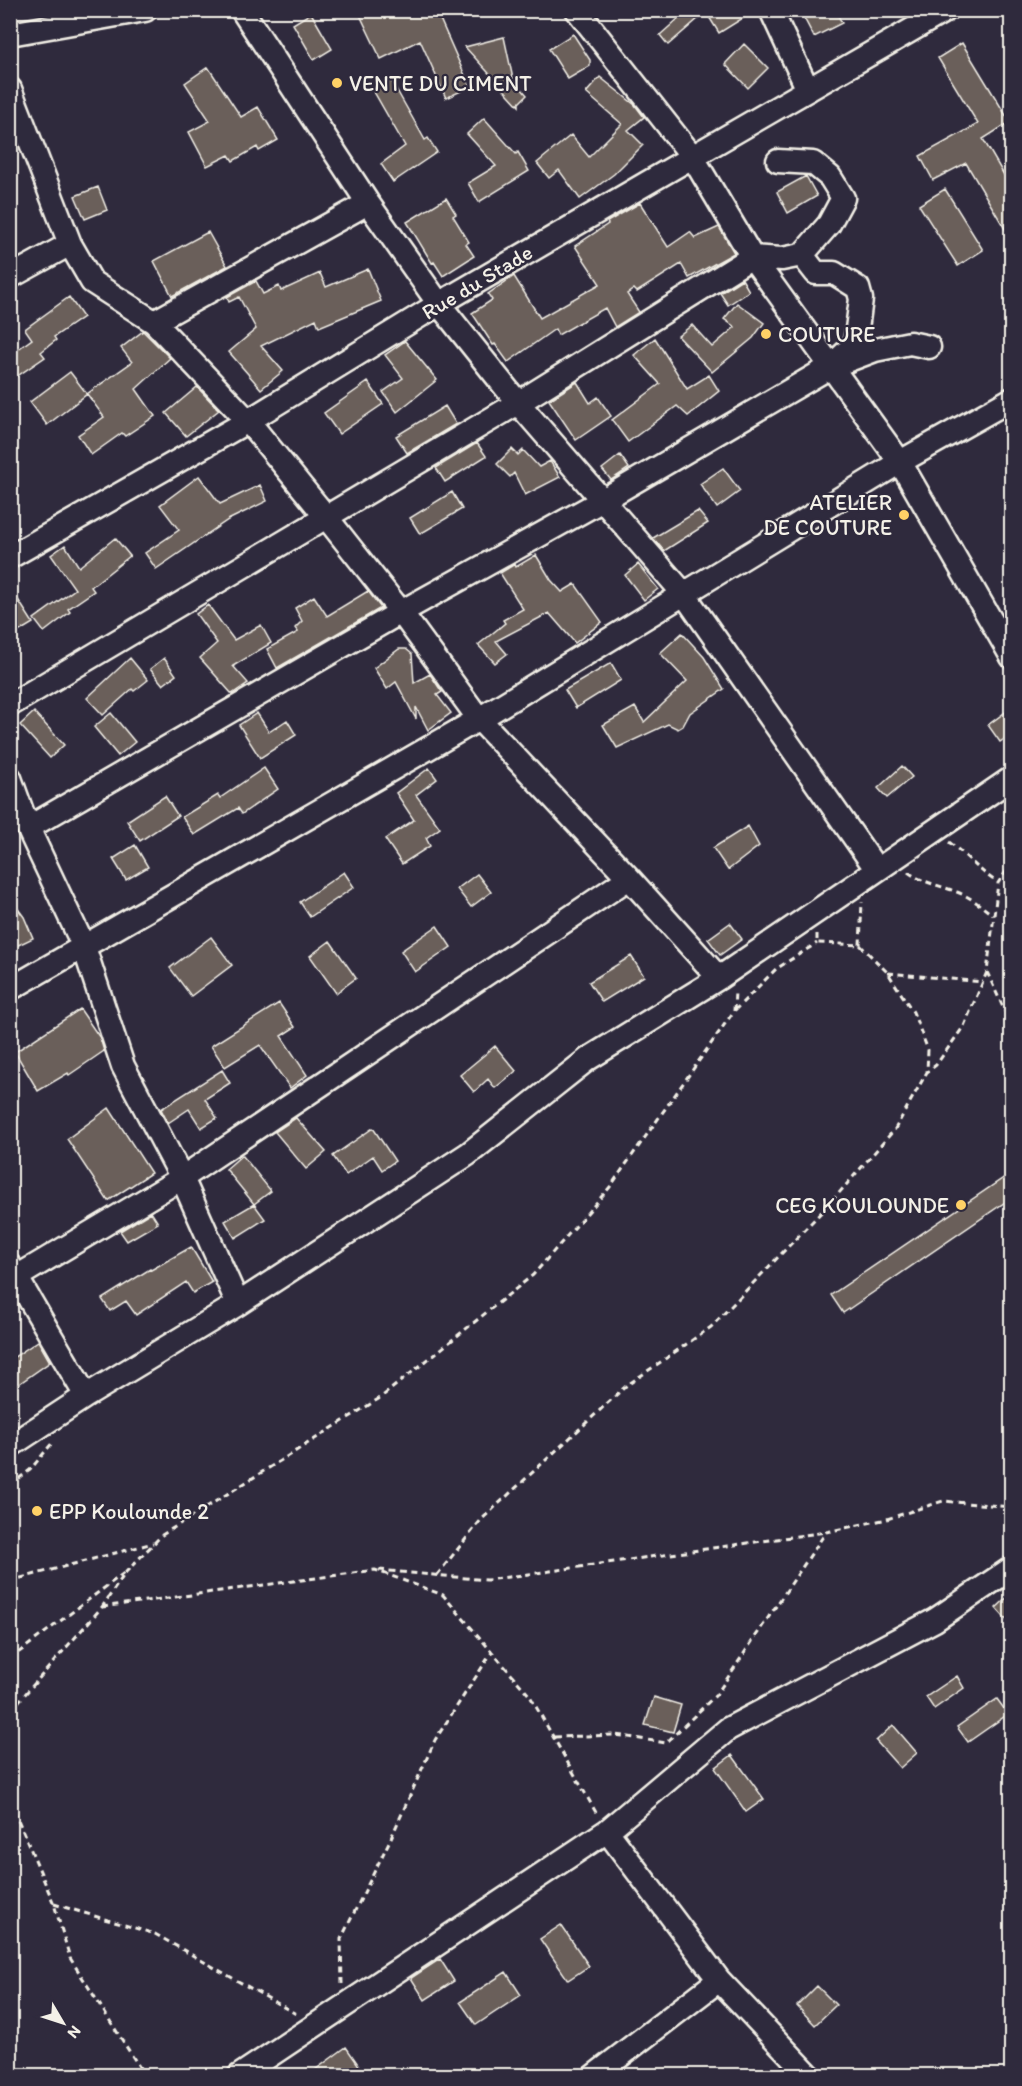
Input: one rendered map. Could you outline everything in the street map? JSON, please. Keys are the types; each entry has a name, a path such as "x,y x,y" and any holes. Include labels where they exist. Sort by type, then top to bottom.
{"street":[{"path":"10,34 145,10"},
{"path":"242,10 368,203 439,304 518,403 684,594 870,875"},
{"path":"577,10 692,156 752,257 900,462 1011,657"},
{"path":"771,10 808,90"},
{"name":"Rue du Stade","path":"10,557 248,421 439,304 946,10"},
{"path":"10,89 70,244 92,282 154,322 248,421 401,612 479,719 629,878 719,978"},
{"path":"10,705 518,403 752,257 783,259 802,255 829,224 843,198 830,177 813,163 777,161"},
{"path":"154,322 368,203"},
{"path":"10,277 70,244"},
{"path":"802,255 816,273 834,273 858,288 861,299 855,344 830,367"},
{"path":"28,828 401,612 603,500 830,367 875,350 910,343 928,347"},
{"path":"10,989 479,719 900,462 1011,399"},
{"path":"10,778 28,828 84,946 123,1065 182,1178 238,1304"},
{"path":"10,1446 86,1396 238,1304 468,1154 588,1059 719,978 1011,778"},
{"path":"86,1396 13,1275 182,1178 629,878"},
{"path":"239,2076 607,1831 728,1729 935,1620 1011,1568"},
{"path":"607,1831 719,1980 810,2076"},
{"path":"594,2076 719,1980"}],"path":[{"path":"946,839 981,872 998,883"},
{"path":"927,1071 936,1065 964,1026 983,982 987,972 998,883 1011,863"},
{"path":"914,864 906,870 918,880 955,891 974,900 993,915"},
{"path":"860,945 870,875"},
{"path":"815,913 817,944"},
{"path":"10,1722 19,1701 102,1607 126,1572 162,1535 380,1398 533,1275 610,1188 734,1011 776,969 817,944 860,945 888,973 913,1012 928,1050 927,1071 895,1129 832,1201 711,1327 626,1386 480,1520 437,1575"},
{"path":"987,972 1011,1027"},
{"path":"888,973 983,982"},
{"path":"10,1485 30,1470 53,1444 62,1412"},
{"path":"102,1607 375,1570 488,1580 826,1532 887,1519 943,1501 1011,1507"},
{"path":"554,1737 616,1735 666,1743 716,1695 826,1532"},
{"path":"10,1581 154,1542"},
{"path":"375,1570 443,1595 530,1696 607,1831"},
{"path":"10,1659 126,1572"},
{"path":"343,2007 341,1940 392,1838 435,1740 492,1652"},
{"path":"10,1801 54,1904 70,1958 145,2076"},
{"path":"54,1904 155,1934 315,2025"}],"building":[{"path":"368,10 436,10 470,87 446,98 420,40 381,59 360,15"},
{"path":"688,10 756,10 719,33 706,12 668,45 660,35"},
{"path":"814,10 835,10 842,23 814,37 803,16"},
{"path":"311,13 332,49 314,60 293,24"},
{"path":"573,34 590,60 590,66 568,79 549,49"},
{"path":"504,37 513,79 527,95 519,106 465,47"},
{"path":"962,43 1010,122 983,139 1011,187 1011,239 966,163 933,180 920,156 978,124 938,58"},
{"path":"744,44 768,68 748,88 725,64"},
{"path":"208,67 241,117 258,107 278,140 259,151 257,147 233,161 229,155 207,166 189,132 210,121 185,83"},
{"path":"600,77 635,105 644,117 628,130 643,145 614,174 580,199 559,170 549,178 537,163 571,135 589,157 622,124 586,93"},
{"path":"391,80 425,140 428,138 437,152 393,182 381,164 405,146 373,90"},
{"path":"484,118 516,154 518,152 529,171 479,202 468,183 496,166 467,134"},
{"path":"806,176 817,196 788,213 777,192"},
{"path":"98,187 107,210 85,219 75,196"},
{"path":"945,189 983,250 958,266 919,205"},
{"path":"446,198 456,214 453,216 469,242 466,244 474,256 443,276 434,262 432,263 407,222"},
{"path":"640,203 668,247 690,232 695,238 719,227 734,253 689,278 681,264 637,292 634,289 627,294 639,312 615,327 605,308 558,335 555,329 508,362 495,344 493,345 472,313 492,300 488,294 514,276 540,318 600,284 575,246 608,224 607,222"},
{"path":"208,232 227,266 172,296 154,261"},
{"path":"368,269 381,301 319,327 316,319 261,346 283,371 261,389 229,352 256,329 239,297 229,302 227,297 256,281 263,294 279,286 281,291 320,273 326,287"},
{"path":"742,279 749,291 728,305 720,293"},
{"path":"69,297 83,317 54,337 56,340 41,352 45,357 10,381 10,355 32,339 25,329"},
{"path":"737,303 764,323 753,338 712,372 678,336 692,325 712,347 735,327 724,319"},
{"path":"143,331 170,358 136,389 155,416 125,436 122,433 91,455 78,435 104,417 87,394 132,362 121,348"},
{"path":"655,338 687,389 709,375 719,391 688,416 677,406 628,442 612,420 660,384 634,355"},
{"path":"405,341 437,380 397,412 383,392 403,378 385,355"},
{"path":"70,372 87,394 47,425 30,402"},
{"path":"368,382 383,404 339,434 324,413"},
{"path":"577,382 590,403 598,397 611,416 576,440 549,400"},
{"path":"197,387 219,410 186,436 166,413"},
{"path":"445,406 456,424 407,453 396,436"},
{"path":"477,443 486,456 445,482 436,468"},
{"path":"512,449 518,455 523,450 539,467 550,461 560,477 525,495 514,473 510,477 497,464"},
{"path":"620,455 629,468 611,480 602,469"},
{"path":"723,468 740,491 717,508 700,484"},
{"path":"199,476 220,504 260,485 267,501 228,520 156,569 145,553 179,530 160,505"},
{"path":"452,492 462,509 420,534 410,518"},
{"path":"698,511 708,523 664,551 653,538"},
{"path":"115,538 130,556 91,587 94,591 68,609 70,612 44,632 34,619 75,589 51,555 65,545 79,567"},
{"path":"536,555 551,580 562,592 575,584 602,622 575,643 549,613 496,641 507,654 495,663 478,645 505,623 503,620 523,609 500,573"},
{"path":"638,564 658,589 644,600 625,575"},
{"path":"10,587 33,623 10,637"},
{"path":"368,591 381,608 277,668 267,649 298,632 295,628 302,621 295,608 314,596 327,616"},
{"path":"208,605 234,640 261,625 271,643 233,666 248,683 232,694 200,658 217,643 196,614"},
{"path":"682,633 704,657 724,689 690,713 683,726 678,729 668,724 617,748 603,725 635,707 644,722 687,681 660,653"},
{"path":"399,649 406,649 412,654 414,683 430,674 442,692 437,695 451,713 428,730 416,707 416,719 396,682 387,689 374,668"},
{"path":"130,658 148,680 134,691 132,689 103,715 87,698"},
{"path":"164,658 176,675 163,685 150,669"},
{"path":"611,663 621,680 576,708 565,690"},
{"path":"1011,708 1011,734 1000,742 988,725"},
{"path":"34,712 64,745 50,758 20,725"},
{"path":"111,713 135,742 118,756 94,727"},
{"path":"257,713 269,732 287,720 296,735 260,758 239,725"},
{"path":"902,766 912,777 887,798 878,788"},
{"path":"264,768 278,789 242,814 238,808 194,835 182,817 218,795 220,798"},
{"path":"429,768 437,779 416,795 440,828 426,838 430,846 402,864 385,839 414,820 396,793"},
{"path":"165,796 178,816 140,841 127,821"},
{"path":"748,826 759,846 728,870 713,848"},
{"path":"135,845 148,867 126,880 113,859"},
{"path":"344,872 354,887 310,917 300,902"},
{"path":"477,874 491,892 471,907 457,889"},
{"path":"10,898 24,917 33,938 10,949"},
{"path":"730,923 742,939 720,955 708,939"},
{"path":"437,926 451,947 415,972 401,951"},
{"path":"211,937 232,965 191,996 170,968"},
{"path":"330,941 356,978 336,993 310,956"},
{"path":"631,956 644,976 602,1002 589,982"},
{"path":"279,1003 295,1027 281,1036 307,1075 290,1088 260,1045 225,1067 211,1046"},
{"path":"80,1009 100,1038 104,1051 69,1075 68,1073 38,1091 15,1052"},
{"path":"495,1046 516,1071 495,1088 488,1079 474,1092 460,1075"},
{"path":"222,1070 230,1083 205,1099 217,1118 201,1128 189,1109 168,1123 161,1109"},
{"path":"109,1108 151,1173 108,1201 67,1139"},
{"path":"296,1118 326,1152 306,1169 275,1132"},
{"path":"373,1128 395,1161 382,1170 373,1156 346,1175 333,1156"},
{"path":"242,1155 271,1191 254,1204 226,1169"},
{"path":"1011,1173 1011,1198 843,1313 831,1295"},
{"path":"254,1204 265,1219 235,1238 225,1221"},
{"path":"151,1212 158,1223 127,1241 120,1231"},
{"path":"191,1247 212,1282 193,1293 186,1282 136,1315 126,1301 110,1311 102,1299"},
{"path":"38,1341 50,1362 10,1390 10,1360"},
{"path":"1011,1594 1011,1625 996,1608"},
{"path":"957,1676 964,1688 934,1709 926,1697"},
{"path":"654,1697 681,1705 673,1732 645,1725"},
{"path":"997,1699 1008,1714 968,1742 957,1727"},
{"path":"893,1725 917,1753 900,1768 876,1741"},
{"path":"732,1755 764,1799 746,1812 715,1768"},
{"path":"561,1925 589,1966 568,1980 540,1939"},
{"path":"440,1959 454,1981 425,2000 411,1978"},
{"path":"506,1972 521,1995 476,2025 460,2002"},
{"path":"817,1986 836,2005 815,2025 797,2006"},
{"path":"346,2047 360,2067 348,2076 307,2076"}],"place":[{"name":"VENTE DU CIMENT","path":"337,83"},
{"name":"COUTURE","path":"766,334"},
{"name":"ATELIER DE COUTURE","path":"904,515"},
{"name":"CEG KOULOUNDE","path":"961,1205"},
{"name":"EPP Koulounde 2","path":"37,1511"}]}
